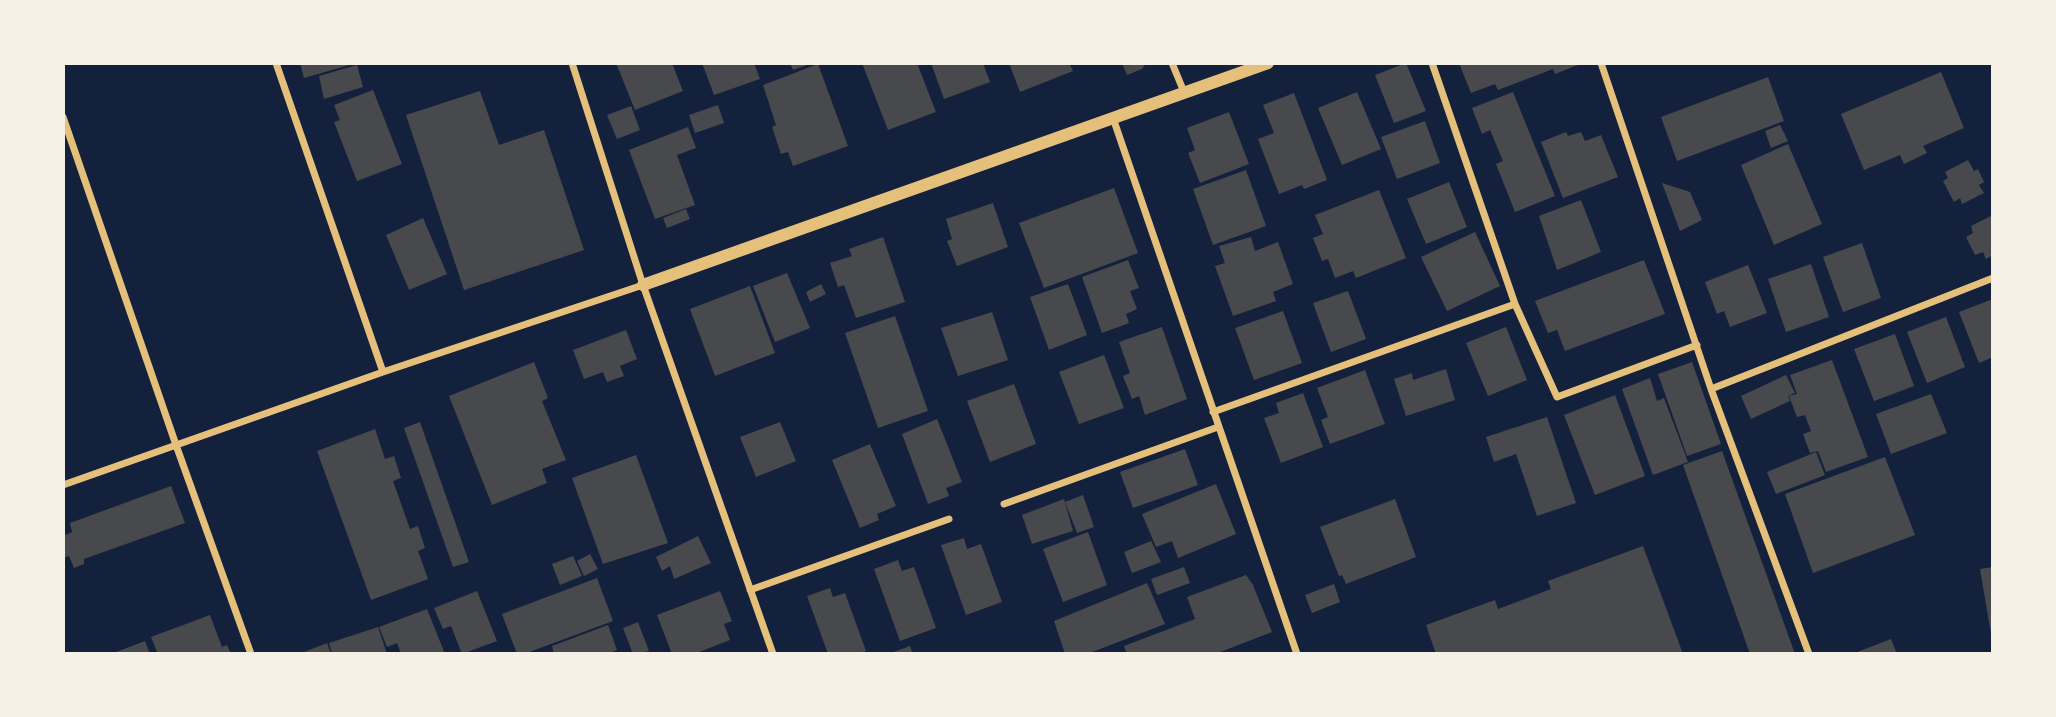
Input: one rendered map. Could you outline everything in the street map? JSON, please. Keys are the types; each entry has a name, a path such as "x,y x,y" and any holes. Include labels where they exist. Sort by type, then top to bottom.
{"street":[{"path":"276,63 383,372"},
{"path":"572,63 643,285 773,654"},
{"path":"1172,63 1184,92"},
{"path":"63,485 383,372 643,285 1268,63"},
{"path":"1432,63 1515,304 1557,397 1697,345"},
{"path":"1601,63 1711,388 1809,654"},
{"path":"63,117 251,654"},
{"path":"1113,118 1297,654"},
{"path":"1711,388 1993,278"},
{"path":"1213,412 1515,304"},
{"path":"1004,504 1218,426"},
{"path":"750,590 949,519"}],"building":[{"path":"300,63 352,63 353,64 304,78"},
{"path":"616,63 672,63 683,91 635,110"},
{"path":"702,63 754,63 760,79 714,95"},
{"path":"790,63 812,63 793,70"},
{"path":"862,63 917,63 936,112 888,130"},
{"path":"931,63 983,63 990,82 944,99"},
{"path":"1009,63 1069,63 1073,71 1020,92"},
{"path":"1122,63 1146,63 1142,69 1127,75"},
{"path":"1406,63 1426,111 1394,123 1375,75"},
{"path":"1459,63 1583,63 1555,74 1553,69 1498,90 1495,84 1471,93"},
{"path":"818,64 848,146 793,166 788,152 781,154 772,127 776,125 763,85"},
{"path":"357,65 363,87 324,99 319,76"},
{"path":"1941,72 1964,128 1923,146 1927,153 1904,164 1900,155 1864,170 1841,114"},
{"path":"1768,77 1784,121 1677,161 1661,117"},
{"path":"373,90 402,164 357,181 334,122 340,120 334,105"},
{"path":"480,91 499,145 544,130 584,250 464,290 406,115"},
{"path":"1357,92 1381,149 1342,165 1318,108"},
{"path":"1513,92 1555,196 1515,212 1496,164 1503,161 1490,130 1482,134 1472,108"},
{"path":"1294,93 1327,180 1304,189 1302,185 1279,194 1258,139 1274,133 1263,105"},
{"path":"718,105 724,123 695,133 689,115"},
{"path":"631,106 640,130 617,139 607,115"},
{"path":"1229,112 1249,164 1200,183 1188,153 1195,150 1187,128"},
{"path":"1425,121 1440,163 1397,179 1381,137"},
{"path":"1780,125 1788,141 1771,148 1765,131"},
{"path":"688,127 696,148 677,155 695,205 655,219 629,150"},
{"path":"1566,132 1568,136 1581,132 1585,141 1601,135 1618,177 1563,198 1541,142"},
{"path":"1788,144 1822,224 1774,245 1741,165"},
{"path":"1968,160 1974,171 1978,169 1984,182 1979,185 1984,193 1962,204 1960,198 1954,202 1943,181 1948,178 1945,172"},
{"path":"1246,170 1266,226 1213,245 1193,189"},
{"path":"1449,182 1467,227 1426,244 1407,199"},
{"path":"1662,183 1690,192 1702,220 1680,231"},
{"path":"1114,188 1138,253 1044,288 1019,223"},
{"path":"1379,190 1406,258 1356,278 1353,271 1335,278 1328,259 1322,261 1313,238 1323,234 1315,215"},
{"path":"1581,200 1601,252 1557,270 1539,216"},
{"path":"993,203 1008,247 957,266 947,241 952,239 946,219"},
{"path":"686,209 690,219 667,228 663,218"},
{"path":"1991,216 1993,255 1986,259 1983,252 1975,255 1966,237 1973,233 1971,226"},
{"path":"423,218 447,274 409,290 386,235"},
{"path":"1475,232 1500,286 1447,311 1421,257"},
{"path":"883,237 905,302 856,318 844,285 838,287 830,263 852,256 849,249"},
{"path":"1251,237 1255,251 1278,242 1293,284 1273,292 1276,301 1233,316 1215,266 1225,263 1219,246"},
{"path":"1862,243 1881,298 1843,312 1823,257"},
{"path":"1128,260 1139,288 1130,291 1137,309 1126,314 1129,323 1102,333 1082,277"},
{"path":"1644,260 1665,314 1565,351 1557,330 1548,333 1535,301"},
{"path":"1811,264 1829,317 1786,332 1768,279"},
{"path":"1748,265 1767,313 1730,327 1724,311 1717,314 1705,282"},
{"path":"787,273 810,328 775,342 753,286"},
{"path":"821,284 826,294 810,302 806,292"},
{"path":"1068,284 1087,335 1049,350 1030,297"},
{"path":"750,286 775,353 715,376 690,309"},
{"path":"1348,291 1366,339 1331,352 1313,303"},
{"path":"1993,299 1993,357 1979,363 1959,312"},
{"path":"1283,311 1302,363 1254,380 1235,328"},
{"path":"992,312 1008,360 958,376 941,328"},
{"path":"895,316 928,411 878,428 845,333"},
{"path":"1946,317 1965,367 1927,383 1907,332"},
{"path":"1162,327 1187,399 1145,415 1139,396 1132,399 1123,376 1130,373 1119,342"},
{"path":"1506,327 1527,380 1488,396 1466,343"},
{"path":"626,330 637,359 620,366 624,376 607,382 603,372 584,379 573,350"},
{"path":"1895,334 1914,386 1874,401 1854,349"},
{"path":"1104,355 1124,408 1079,424 1059,372"},
{"path":"1832,360 1868,457 1826,472 1818,451 1810,453 1803,434 1811,431 1805,415 1797,417 1789,396 1797,394 1790,375"},
{"path":"534,362 548,398 542,401 566,460 542,469 547,483 492,505 449,396"},
{"path":"1692,362 1721,444 1687,456 1658,374"},
{"path":"1446,369 1455,400 1406,416 1394,379 1412,373 1413,380"},
{"path":"1365,370 1385,424 1330,444 1321,420 1328,417 1317,388"},
{"path":"1786,375 1795,393 1788,396 1790,401 1751,419 1741,396"},
{"path":"1650,378 1657,401 1664,398 1688,462 1653,475 1622,389"},
{"path":"1014,384 1036,444 990,462 967,401"},
{"path":"1303,393 1323,447 1281,463 1264,418 1279,413 1276,403"},
{"path":"1931,394 1947,433 1891,454 1876,414"},
{"path":"1615,395 1645,476 1595,495 1564,415"},
{"path":"1547,417 1576,503 1537,516 1516,454 1494,462 1486,437"},
{"path":"937,419 962,482 946,488 949,496 928,504 902,434"},
{"path":"420,422 469,562 453,567 404,428"},
{"path":"780,422 796,461 756,477 740,437"},
{"path":"375,429 385,459 394,456 401,478 393,481 410,529 418,526 425,548 418,551 428,579 371,600 317,451"},
{"path":"870,444 896,506 877,514 879,520 860,528 832,460"},
{"path":"1185,449 1198,485 1133,508 1120,472"},
{"path":"1722,451 1795,654 1750,654 1683,465"},
{"path":"1816,452 1825,475 1776,494 1767,472"},
{"path":"636,455 668,543 603,564 572,478"},
{"path":"1885,457 1915,535 1813,573 1785,494"},
{"path":"1216,484 1236,534 1178,558 1172,541 1156,547 1142,514"},
{"path":"171,486 185,523 84,559 84,564 74,568 69,556 63,558 63,536 72,532 70,523"},
{"path":"1083,495 1094,527 1077,533 1065,502"},
{"path":"1064,499 1073,531 1032,544 1022,515"},
{"path":"1395,499 1416,557 1346,584 1342,575 1339,576 1320,527"},
{"path":"1088,532 1107,585 1063,602 1043,549"},
{"path":"698,536 711,563 674,579 670,566 662,571 656,557"},
{"path":"964,538 967,549 981,544 1002,602 966,615 941,545"},
{"path":"1151,541 1161,562 1132,573 1124,552"},
{"path":"1643,546 1683,654 1436,654 1426,625 1495,600 1498,609 1551,589 1548,581"},
{"path":"590,554 598,569 584,576 577,561"},
{"path":"573,556 582,576 560,585 552,564"},
{"path":"898,560 902,571 914,567 936,628 900,641 874,569"},
{"path":"1184,567 1190,583 1157,595 1151,579"},
{"path":"1993,567 1993,640 1992,640 1980,569"},
{"path":"1246,575 1253,585 1272,632 1215,654 1127,654 1124,646 1195,619 1187,597"},
{"path":"597,578 613,621 524,654 517,654 502,614"},
{"path":"1147,583 1165,624 1087,654 1065,654 1054,621"},
{"path":"1334,584 1340,602 1312,613 1305,595"},
{"path":"830,588 833,597 845,593 866,651 856,654 828,654 807,596"},
{"path":"477,591 497,641 462,654 451,626 443,629 434,608"},
{"path":"720,591 732,621 724,624 730,640 694,654 672,654 657,615"},
{"path":"427,609 445,654 401,654 397,643 387,647 379,627"},
{"path":"210,615 222,647 227,645 231,654 158,654 151,637"},
{"path":"638,622 649,651 633,654 623,628"},
{"path":"608,625 617,650 612,654 554,654 552,646"},
{"path":"378,627 387,654 332,654 329,643"},
{"path":"1891,639 1897,654 1852,654"},
{"path":"145,641 150,654 111,654"},
{"path":"327,643 331,654 299,654"},
{"path":"910,646 913,654 888,654"}]}
